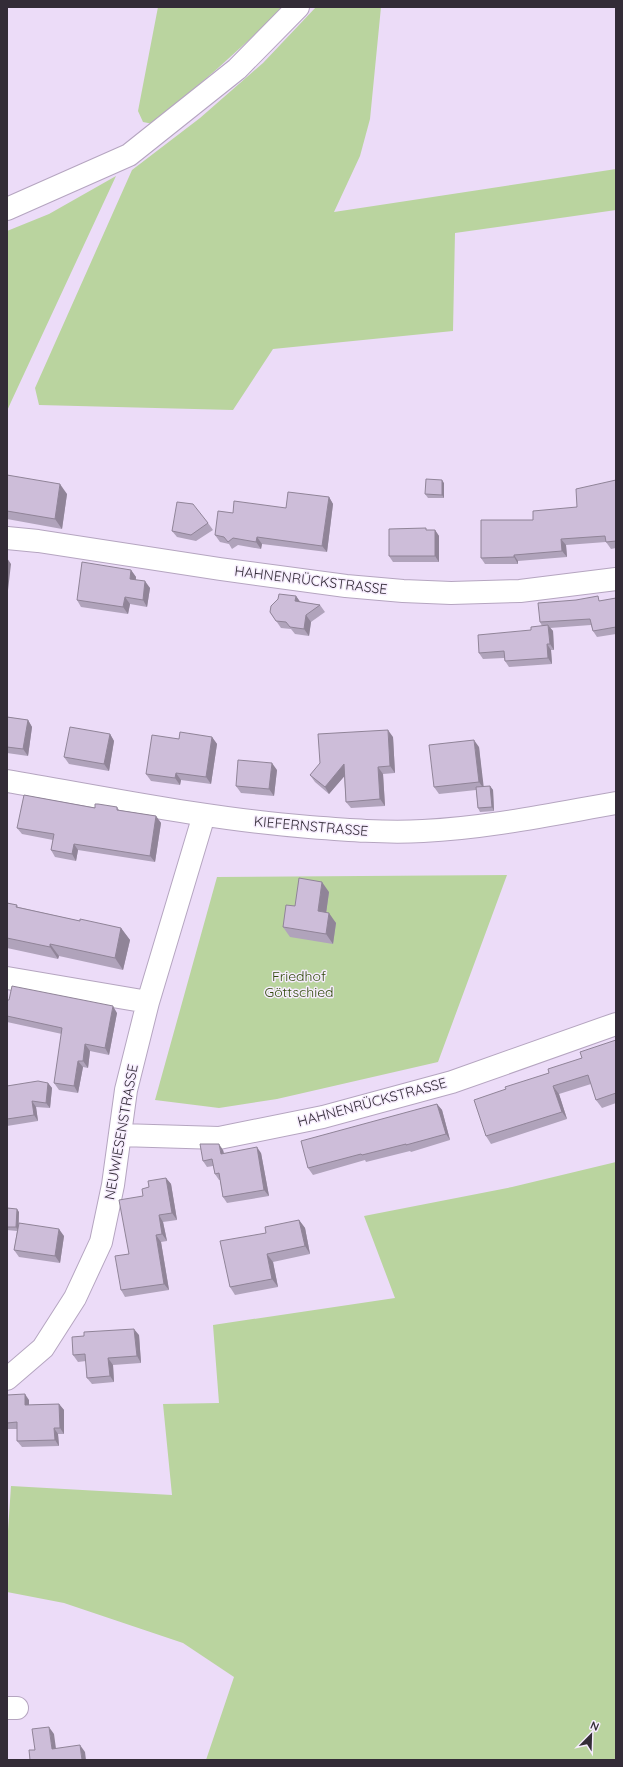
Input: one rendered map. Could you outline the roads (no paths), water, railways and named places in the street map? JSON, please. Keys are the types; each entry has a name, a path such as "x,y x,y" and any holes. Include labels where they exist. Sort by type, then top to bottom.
{"street":[{"path":"7,209 129,155 237,69 298,7"},
{"name":"HAHNENRÜCKSTRASSE","path":"7,538 38,541 346,586 403,591 451,594 520,591 616,579"},
{"name":"KIEFERNSTRASSE","path":"7,781 204,815 267,824 362,832 424,831 487,825 616,803"},
{"name":"NEUWIESENSTRASSE","path":"7,1379 43,1348 75,1298 100,1242 113,1185 126,1090 148,1002 204,815"},
{"path":"7,978 148,1002"},
{"name":"HAHNENRÜCKSTRASSE","path":"120,1135 219,1138 323,1117 452,1082 616,1024"}],"park label":[{"name":"Friedhof Göttschied","path":"299,984"}]}
